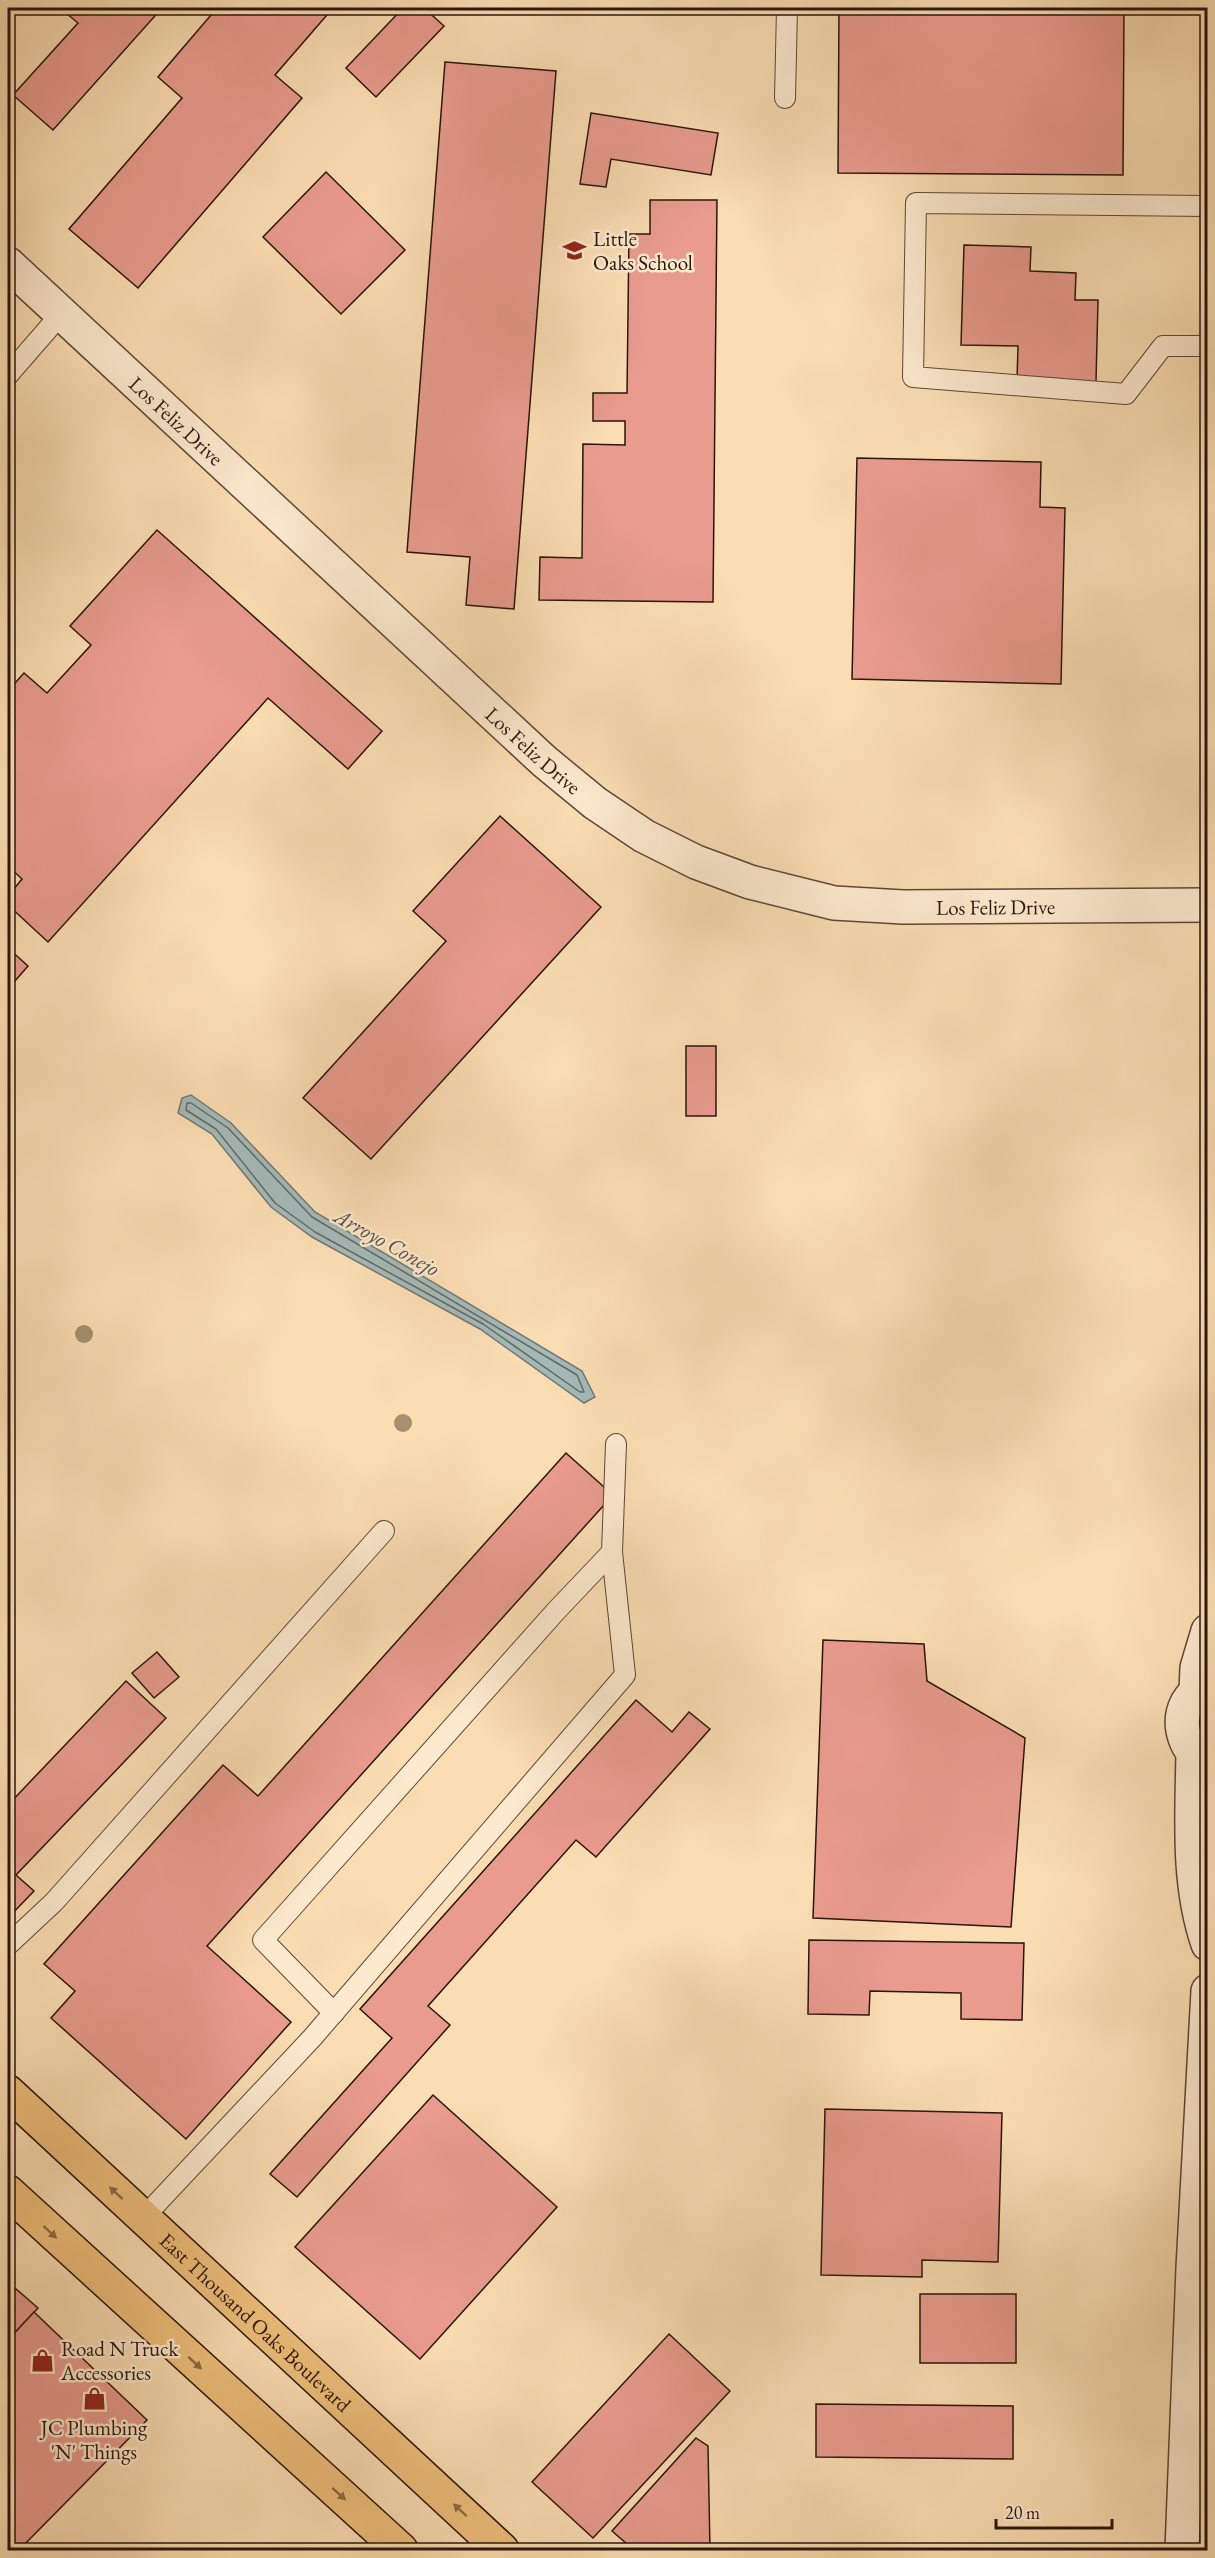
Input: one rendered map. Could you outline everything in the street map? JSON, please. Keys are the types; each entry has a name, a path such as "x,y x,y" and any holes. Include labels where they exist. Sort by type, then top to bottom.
{"main road":[{"name":"East Thousand Oaks Boulevard","path":"8,2092 502,2550"},
{"path":"8,2193 401,2550"}],"street":[{"name":"Los Feliz Drive","path":"8,264 544,761 595,803 644,836 696,862 750,882 834,903 903,907 1208,904"},
{"path":"1208,1631 1197,1668 1202,1687 1188,1702 1182,1725 1188,1745 1200,1758 1191,1815 1198,1916 1208,1944"},
{"path":"1182,2550 1193,2268 1208,1990"}],"lane":[{"path":"785,98 787,8"},
{"path":"1208,206 916,203 913,377 1126,394 1163,346 1208,346"},
{"path":"8,375 61,314"},
{"path":"143,2218 333,2013 625,1675 612,1552 616,1444"},
{"path":"8,1946 54,1902 384,1531"},
{"path":"333,2013 263,1940 556,1611 612,1552"}],"water":[{"path":"191,1095 231,1123 315,1212 582,1371 595,1397 584,1403 480,1329 312,1237 271,1207 212,1134 178,1113 182,1098"}],"building":[{"path":"60,8 162,8 53,130 13,95 78,23"},
{"path":"217,8 333,8 275,75 302,98 138,288 69,229 182,98 158,77"},
{"path":"403,8 424,8 444,26 376,97 346,68"},
{"path":"839,8 1124,8 1123,175 838,173"},
{"path":"445,62 556,71 514,609 466,605 470,557 407,552"},
{"path":"591,113 718,133 711,175 611,159 606,187 580,184"},
{"path":"326,172 405,250 341,314 263,237"},
{"path":"650,200 717,200 713,602 539,600 540,557 582,558 583,444 625,445 625,421 593,421 593,393 627,393 629,234 650,234"},
{"path":"964,245 1031,247 1030,271 1076,273 1075,300 1098,300 1096,382 1017,380 1018,346 961,345"},
{"path":"857,458 1041,462 1040,507 1065,508 1061,684 852,679"},
{"path":"157,530 382,731 348,769 268,698 48,942 8,905 8,896 22,879 8,866 8,691 24,673 47,693 91,645 70,626"},
{"path":"500,816 601,907 371,1159 303,1098 446,941 413,911"},
{"path":"8,948 28,966 8,989"},
{"path":"686,1046 716,1046 716,1116 686,1116"},
{"path":"566,1453 613,1495 207,1946 291,2022 186,2139 51,2018 75,1991 44,1964 223,1765 258,1796"},
{"path":"823,1640 924,1644 927,1681 1025,1738 1011,1927 813,1918"},
{"path":"157,1652 179,1677 154,1698 132,1673"},
{"path":"126,1681 166,1718 16,1875 34,1891 8,1918 8,1805"},
{"path":"636,1700 672,1732 689,1712 710,1729 596,1857 576,1840 428,2006 450,2025 297,2197 270,2174 392,2038 360,2009"},
{"path":"809,1940 1024,1943 1022,2020 961,2019 961,1993 870,1991 869,2015 808,2014"},
{"path":"433,2095 557,2207 420,2359 295,2247"},
{"path":"825,2109 1002,2113 998,2262 922,2260 922,2277 821,2275"},
{"path":"8,2282 38,2308 8,2340"},
{"path":"920,2294 1016,2294 1016,2363 920,2363"},
{"path":"34,2312 147,2420 19,2550 8,2550 8,2340"},
{"path":"669,2334 730,2391 593,2538 532,2482"},
{"path":"816,2404 1013,2406 1013,2459 816,2457"},
{"path":"696,2438 708,2446 710,2550 634,2550 612,2531"}],"place":[{"name":"Little Oaks School","path":"575,250"},
{"name":"Road N Truck Accessories","path":"43,2360"},
{"name":"JC Plumbing 'N' Things","path":"94,2399"}],"water label":[{"name":"Arroyo Conejo","path":"387,1242"}]}
